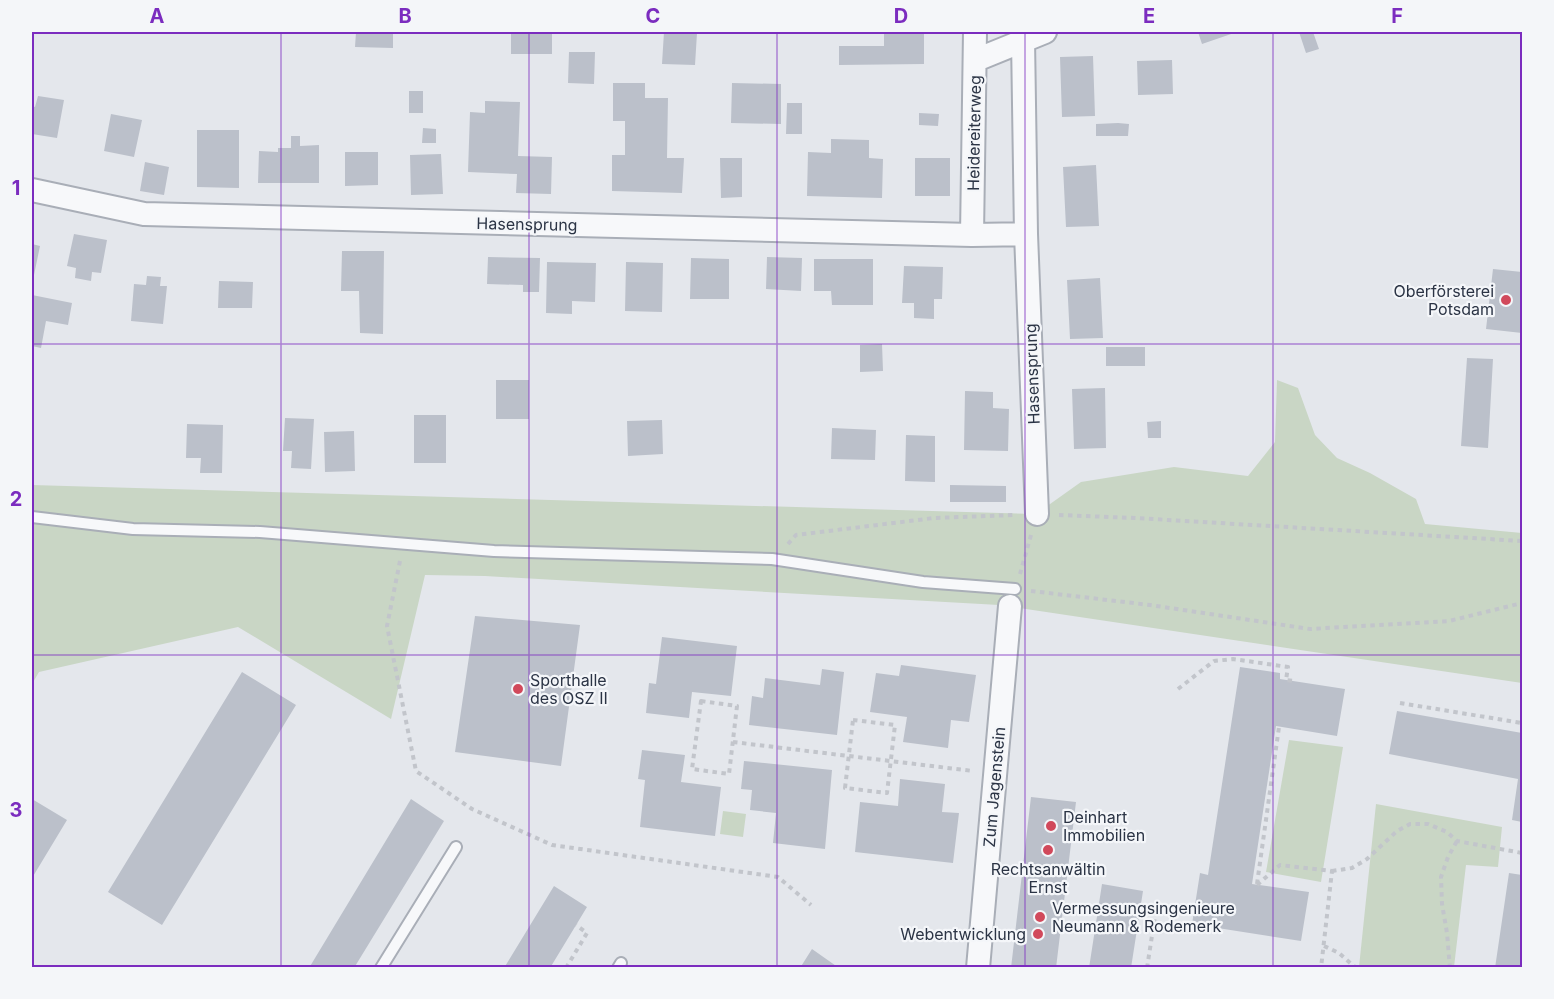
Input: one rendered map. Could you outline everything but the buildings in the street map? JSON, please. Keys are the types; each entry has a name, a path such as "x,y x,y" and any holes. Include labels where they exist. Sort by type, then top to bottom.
{"street":[{"name":"Heidereiterweg","path":"972,235 975,32"},
{"path":"976,60 1034,35"},
{"name":"Hasensprung","path":"1034,35 1026,234 1037,514"},
{"name":"Hasensprung","path":"32,190 144,214 972,235 1026,234"},
{"name":"Zum Jagenstein","path":"978,968 1013,598"}],"lane":[{"path":"32,517 133,529 260,532 494,551 772,559 1013,598"},
{"path":"381,968 456,847"}],"path":[{"path":"1037,514 1013,598 1150,606 1310,629 1449,621 1522,603"},
{"path":"772,559 796,535 934,518 1037,514 1522,542"},
{"path":"403,544 387,626 416,771 472,809 552,845 778,877 811,905"},
{"path":"1178,689 1215,661 1233,659 1288,667 1286,680 1294,681"},
{"path":"701,702 737,706 733,742 729,774 692,769 701,702"},
{"path":"1400,703 1522,723"},
{"path":"853,720 896,725 891,761 887,793 845,788 853,720"},
{"path":"1279,727 1257,885 1280,865 1332,871 1352,868 1367,859 1397,831 1410,824 1428,824 1447,832 1457,841 1522,853"},
{"path":"733,742 995,774"},
{"path":"1450,968 1441,877 1457,841"},
{"path":"1321,968 1332,871"},
{"path":"1147,968 1158,897"},
{"path":"566,968 587,933 576,926"},
{"path":"1324,946 1339,953 1356,968"}],"green space":[{"path":"1277,380 1298,388 1315,435 1337,458 1370,473 1416,499 1425,524 1522,533 1522,683 999,605 485,576 425,575 391,719 238,627 39,672 32,684 32,485 1036,514 1081,482 1174,467 1248,476 1275,442"},
{"path":"1289,740 1343,747 1321,882 1266,872"},
{"path":"1376,804 1502,827 1498,867 1466,865 1454,967 1359,967"},
{"path":"723,811 746,814 743,837 720,834"}],"place":[{"name":"Oberförsterei Potsdam","path":"1506,300"},
{"name":"Sporthalle des OSZ II","path":"518,689"},
{"name":"Deinhart Immobilien","path":"1051,826"},
{"name":"Rechtsanwältin Ernst","path":"1048,850"},
{"name":"Vermessungsingenieure Neumann & Rodemerk","path":"1040,917"},
{"name":"Webentwicklung","path":"1038,934"}]}
